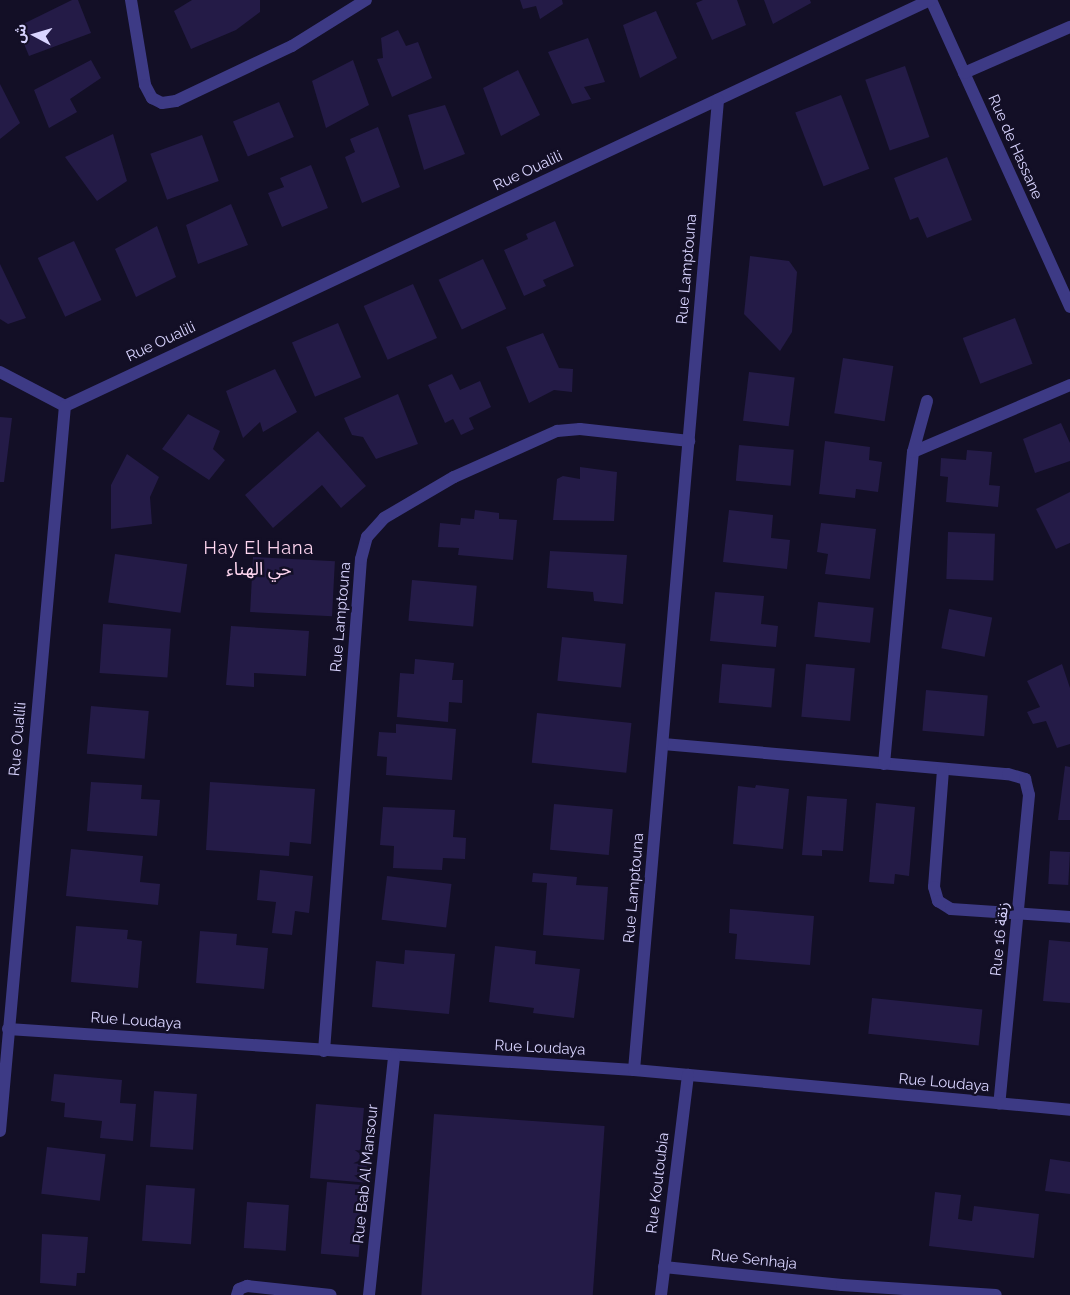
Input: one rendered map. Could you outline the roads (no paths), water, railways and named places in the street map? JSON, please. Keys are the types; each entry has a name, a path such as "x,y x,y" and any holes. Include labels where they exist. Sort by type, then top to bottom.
{"street":[{"path":"131,0 145,85 152,98 162,104 176,101 292,46 366,0"},
{"name":"Rue de Hassane","path":"931,0 1070,307"},
{"name":"Rue Oualili","path":"0,1131 64,406 931,0"},
{"path":"964,73 1070,27"},
{"name":"Rue Lamptouna","path":"634,1070 718,100"},
{"path":"0,372 64,406"},
{"path":"913,452 1070,385"},
{"path":"884,764 913,452 927,401"},
{"name":"Rue Lamptouna","path":"324,1051 361,559 367,538 384,518 454,478 557,431 580,429 689,441"},
{"path":"663,744 943,770 934,887 938,901 951,909 1070,917"},
{"name":"Rue 16 زنقة","path":"943,770 1008,774 1025,778 1029,795 1019,914 999,1104"},
{"name":"Rue Loudaya","path":"8,1029 394,1056 634,1070 1070,1110"},
{"name":"Rue Bab Al Mansour","path":"369,1295 394,1056"},
{"name":"Rue Koutoubia","path":"661,1295 688,1075"},
{"name":"Rue Senhaja","path":"664,1267 841,1290 996,1295"},
{"path":"236,1295 239,1289 247,1286 331,1295"}],"district":[{"name":"Hay El Hana حي الهناء","path":"259,559"}]}
